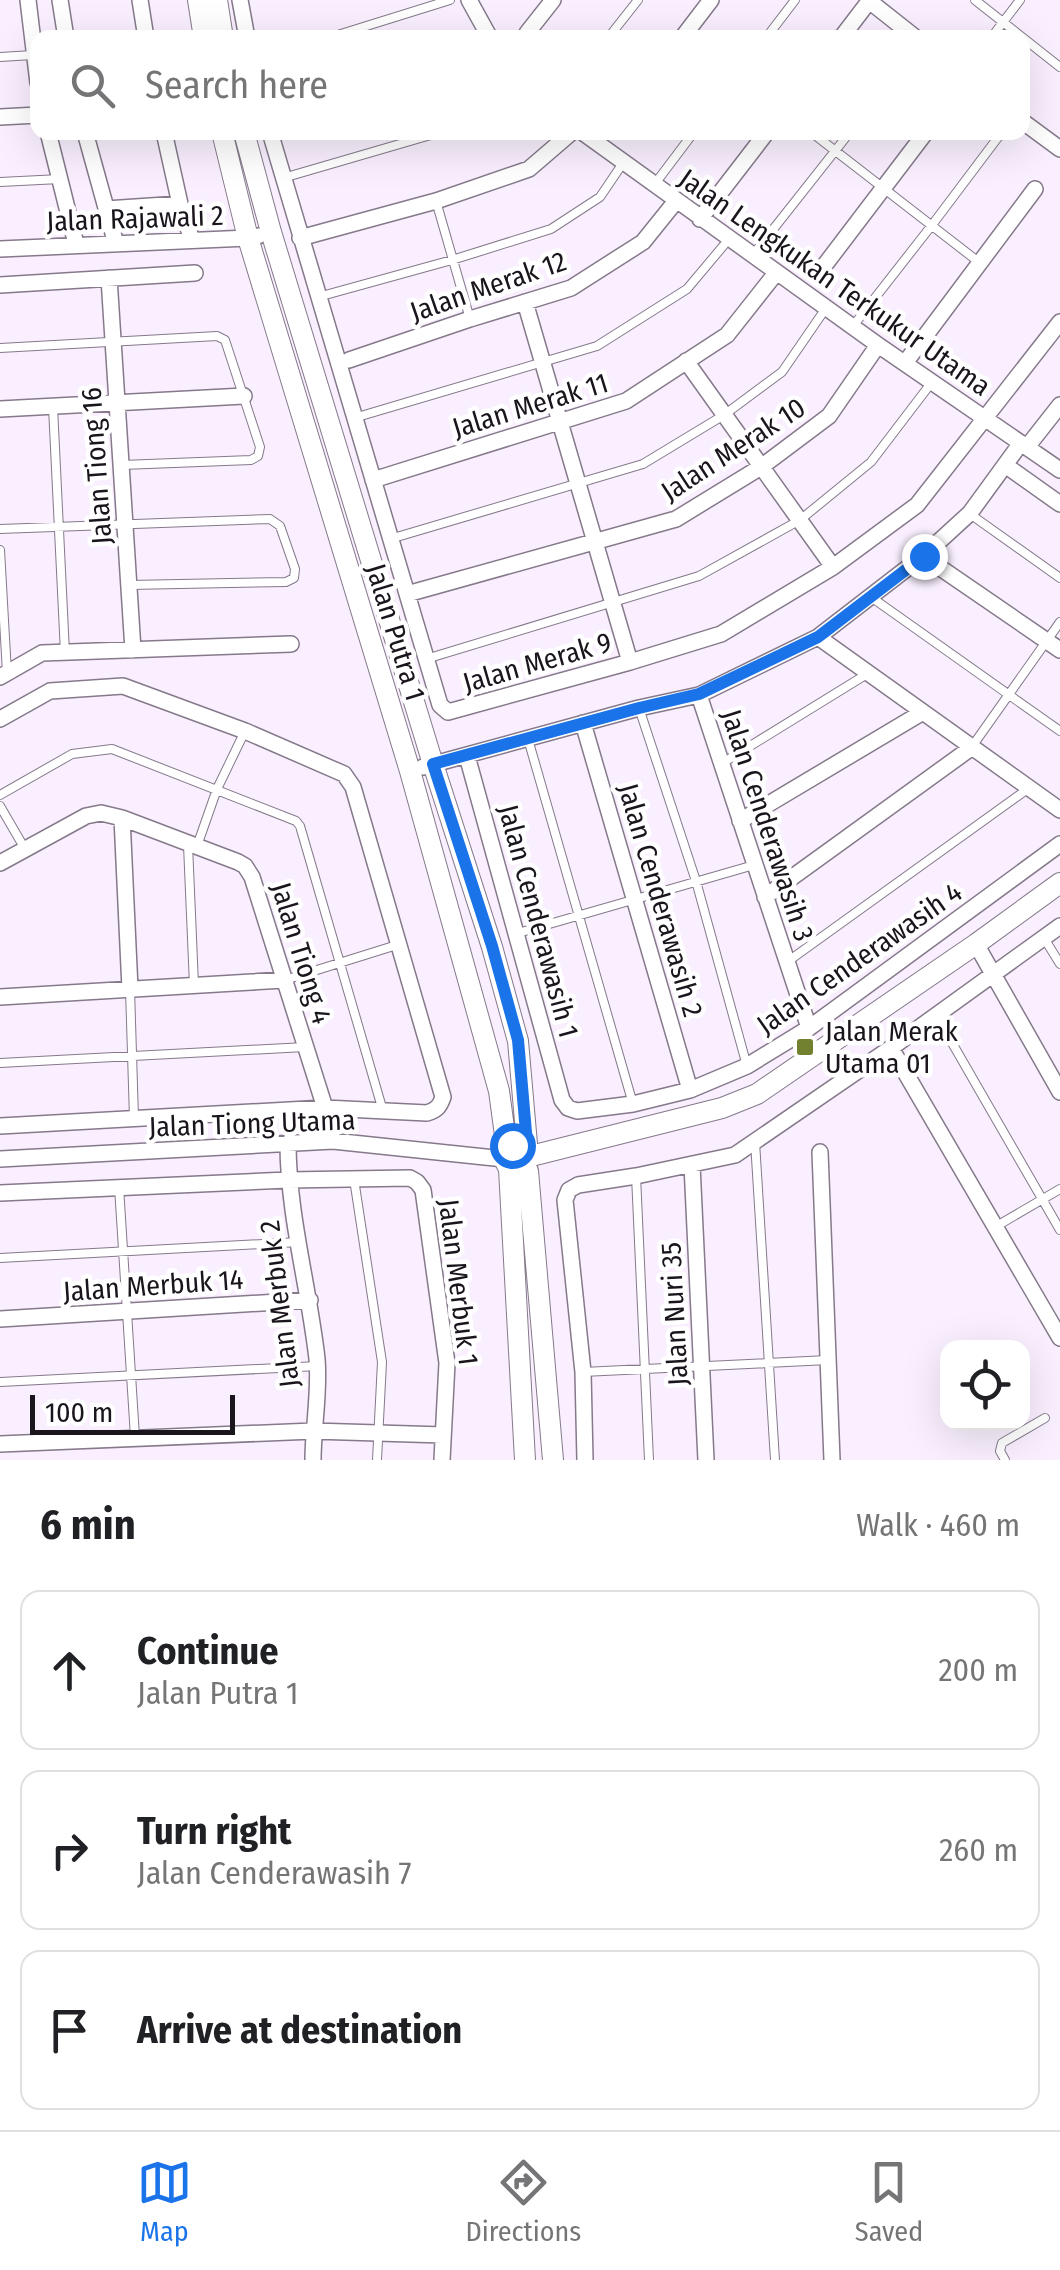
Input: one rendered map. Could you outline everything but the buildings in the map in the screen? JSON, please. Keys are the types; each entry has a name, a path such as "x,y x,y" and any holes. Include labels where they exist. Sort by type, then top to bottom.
{"main road":[{"path":"198,0 203,30"},
{"path":"217,0 222,30"},
{"name":"Jalan Putra 1","path":"224,140 248,238 410,771 518,1158 553,1460"},
{"name":"Jalan Putra 1","path":"246,140 518,1040 525,1460"},
{"path":"518,1158 722,1108 758,1094 1060,883"}],"street":[{"path":"28,0 31,30"},
{"path":"60,0 65,30"},
{"path":"140,0 145,30"},
{"path":"240,0 246,30"},
{"path":"529,30 553,0"},
{"path":"689,30 711,0"},
{"path":"847,30 869,0 906,30"},
{"path":"472,2 486,30"},
{"path":"0,117 30,115"},
{"path":"1030,127 1060,149"},
{"path":"50,140 76,244"},
{"path":"88,140 116,244"},
{"path":"166,140 192,240"},
{"name":"Jalan Merak 9","path":"272,140 440,706 448,712 721,634 833,567 917,505 1060,322"},
{"path":"300,238 436,202 529,169 563,140"},
{"name":"Jalan Lengkukan Terkukur Utama","path":"593,140 1060,470"},
{"path":"700,219 761,140"},
{"path":"821,270 920,140"},
{"path":"905,363 1036,189"},
{"name":"Jalan Merak 12","path":"349,360 570,288 643,242 676,201"},
{"path":"106,209 180,204"},
{"name":"Jalan Rajawali 2","path":"0,249 248,238 271,232"},
{"path":"0,285 195,273"},
{"name":"Jalan Merak 11","path":"373,480 626,402 727,335 776,273"},
{"name":"Jalan Tiong 16","path":"109,278 133,650"},
{"path":"525,302 630,662"},
{"name":"Jalan Merak 10","path":"407,594 676,519 761,466 829,416 878,345"},
{"path":"686,361 833,567"},
{"path":"0,409 244,396"},
{"path":"410,771 699,694 818,637 924,556 970,513 1005,465 1060,404"},
{"path":"1005,465 1060,504"},
{"path":"924,556 1053,645"},
{"path":"818,637 1060,810"},
{"path":"3,675 42,654 291,644"},
{"path":"0,719 50,691 123,686 245,731 338,770 350,780 443,1097 440,1106 427,1113 324,1108 0,1126"},
{"name":"Jalan Cenderawasih 3","path":"699,694 808,1028"},
{"path":"740,821 922,712"},
{"name":"Jalan Cenderawasih 2","path":"583,724 690,1090"},
{"path":"766,897 971,748"},
{"name":"Jalan Cenderawasih 1","path":"468,756 562,1100"},
{"name":"Jalan Tiong 4","path":"0,863 94,813 122,818 193,844 250,871 333,1141"},
{"path":"122,818 130,989"},
{"name":"Jalan Cenderawasih 4","path":"562,1100 577,1111 633,1104 690,1090 746,1066 808,1028 1060,844"},
{"path":"585,1460 583,1372 565,1200 569,1190 578,1184 736,1154 1060,926"},
{"path":"976,944 1060,1092"},
{"path":"0,996 284,980"},
{"path":"891,1048 1060,1338"},
{"name":"Jalan Tiong Utama","path":"0,1158 333,1141 518,1158"},
{"name":"Jalan Merbuk 2","path":"288,1143 288,1180 318,1366 313,1460"},
{"path":"820,1152 832,1460"},
{"name":"Jalan Nuri 35","path":"692,1165 706,1460"},
{"name":"Jalan Merbuk 1","path":"0,1193 354,1178 410,1178 417,1182 423,1190 447,1363 442,1460"},
{"name":"Jalan Merbuk 14","path":"0,1319 310,1300"},
{"path":"0,1444 313,1431 443,1435"},
{"path":"53,1441 54,1460"}],"lane":[{"path":"354,30 450,0"},
{"path":"614,30 638,0"},
{"path":"772,30 795,0"},
{"path":"975,0 1013,30"},
{"path":"998,30 1020,0"},
{"path":"1030,43 1060,67"},
{"path":"0,57 30,55"},
{"path":"282,178 413,140"},
{"path":"654,185 688,140"},
{"path":"821,140 980,263"},
{"path":"752,256 844,140"},
{"path":"852,326 996,140"},
{"path":"318,297 551,228 600,197 623,162"},
{"path":"0,182 61,179"},
{"path":"436,202 470,319"},
{"path":"354,418 597,346 687,289 728,239"},
{"path":"390,539 643,464 724,414 782,372 826,308"},
{"path":"0,348 221,337 227,343 260,447 258,456 121,465"},
{"path":"426,659 699,576 800,520 871,462 932,382"},
{"path":"52,406 66,652"},
{"path":"970,513 1060,578"},
{"path":"0,529 274,520 280,526 295,569 294,578 286,582 129,585"},
{"path":"0,550 3,675"},
{"path":"871,597 1060,731"},
{"path":"971,748 1008,696 1053,645 1060,622"},
{"path":"722,764 868,674"},
{"path":"639,708 696,881 746,1066"},
{"path":"194,986 193,844 245,731"},
{"path":"528,739 633,1104"},
{"path":"0,795 72,754 112,750 298,824 384,1111"},
{"path":"786,962 1029,788"},
{"path":"0,806 25,849"},
{"path":"518,933 754,864"},
{"path":"1044,938 1060,964"},
{"path":"284,980 400,944"},
{"path":"130,989 134,1118"},
{"path":"936,1015 1060,1230"},
{"path":"0,1063 305,1047"},
{"path":"755,1142 775,1460"},
{"path":"636,1176 648,1460"},
{"path":"354,1178 382,1362 377,1460"},
{"path":"119,1186 135,1437"},
{"path":"995,1227 1060,1188"},
{"path":"0,1258 299,1242"},
{"path":"583,1372 828,1360"},
{"path":"0,1382 318,1366"},
{"path":"1004,1460 1002,1444 1045,1418"}],"place":[{"name":"Jalan Merak Utama 01","path":"805,1047"}],"route":[{"path":"512,1145 527,1144 518,1040 433,764 699,694 818,637 924,556"}]}
